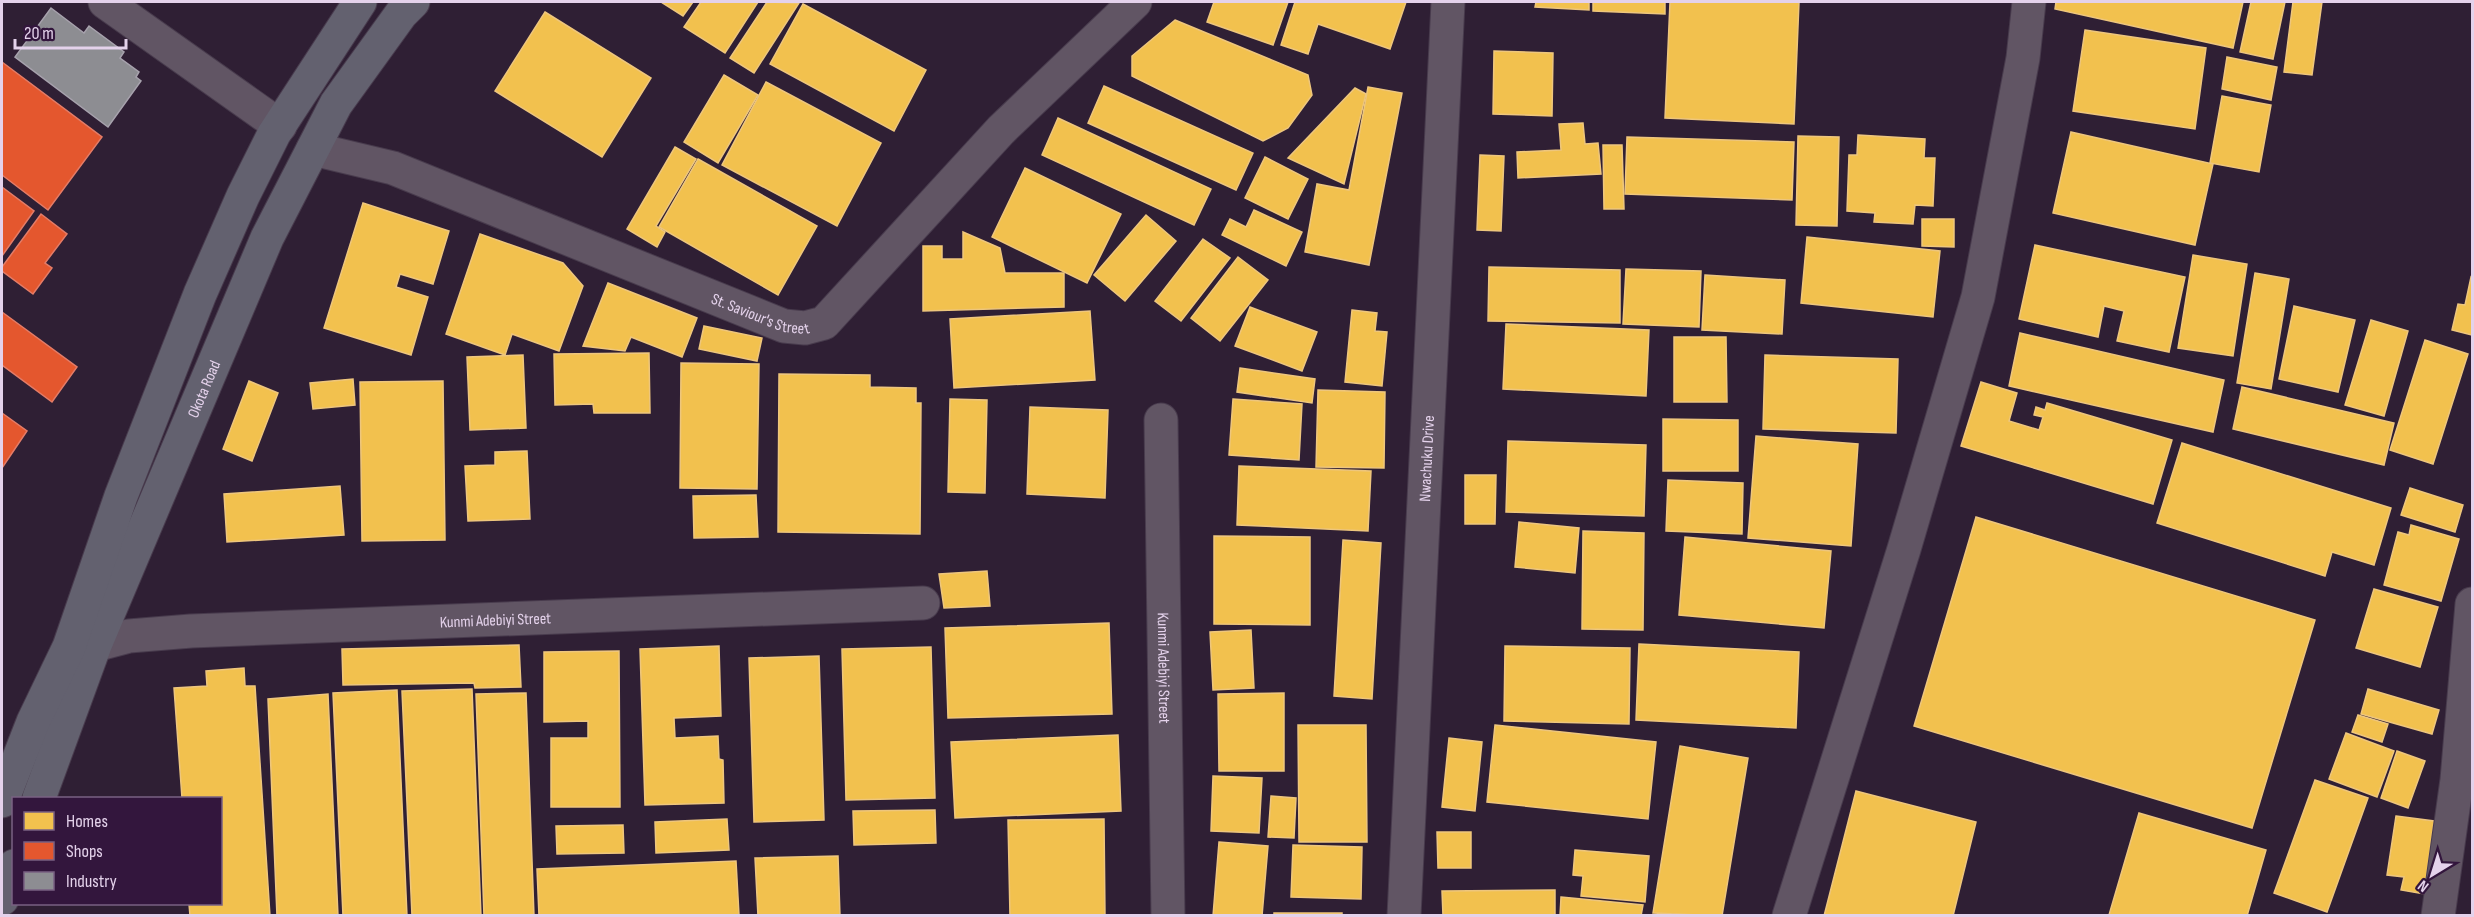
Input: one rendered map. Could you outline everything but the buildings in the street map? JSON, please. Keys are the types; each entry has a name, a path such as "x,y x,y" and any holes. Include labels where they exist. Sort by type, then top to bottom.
{"main road":[{"name":"Okota Road","path":"39,797 121,496 200,294 243,196 279,126 360,2"},
{"name":"Okota Road","path":"2,801 33,722 82,646 267,238 336,104 401,14 413,2"},
{"path":"2,899 12,872"}],"street":[{"path":"105,2 279,126"},
{"name":"St. Saviour's Street","path":"313,149 393,168 784,326 805,328 824,323 1001,130 1135,2"},
{"name":"Nwachuku Drive","path":"1404,915 1448,2"},
{"path":"1789,915 1904,549 1978,297 2023,58 2029,2"},
{"name":"Kunmi Adebiyi Street","path":"1161,420 1168,915"},
{"name":"Kunmi Adebiyi Street","path":"82,646 129,636 191,632 923,603"},
{"path":"2438,915 2457,780 2472,604"}]}
